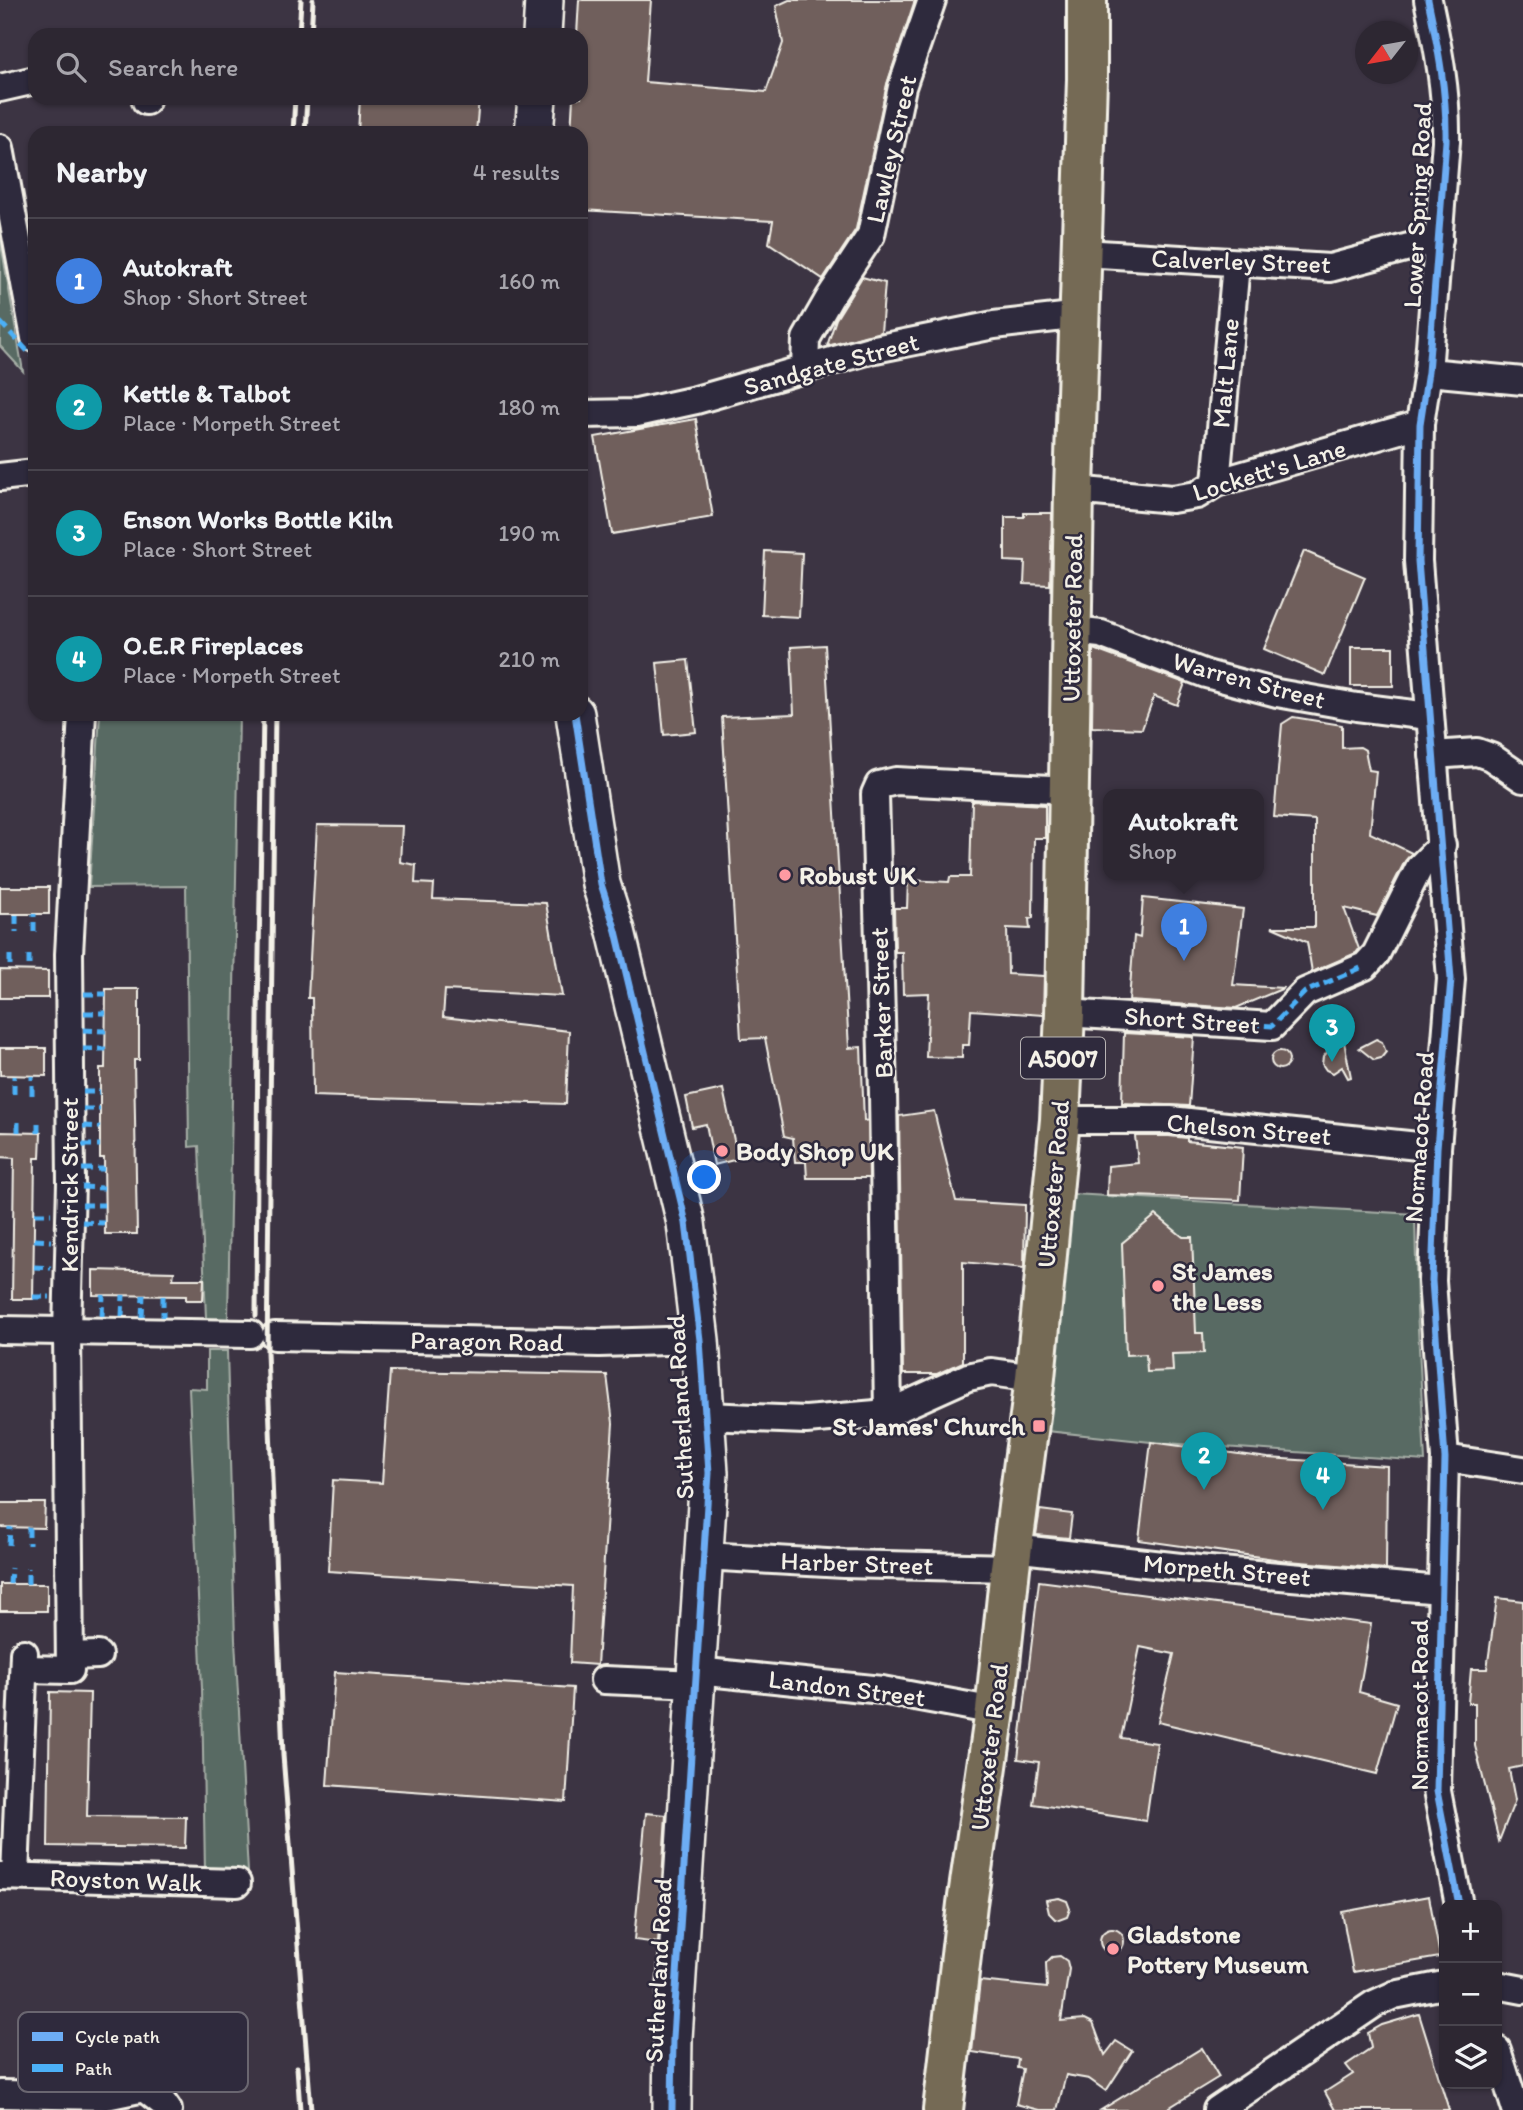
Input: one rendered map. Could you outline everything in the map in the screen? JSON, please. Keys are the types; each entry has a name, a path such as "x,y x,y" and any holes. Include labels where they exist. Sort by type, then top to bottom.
{"main road":[{"name":"Uttoxeter Road","path":"943,2110 1035,1378 1060,1120 1065,1013 1074,490 1083,253 1087,0"}],"street":[{"path":"542,28 544,0"},
{"name":"Lawley Street","path":"805,368 807,339 830,297 872,235 902,88 932,0"},
{"name":"Lower Spring Road","path":"1428,0 1447,105 1428,372"},
{"path":"0,88 28,82"},
{"path":"535,126 536,105"},
{"path":"0,148 28,300"},
{"name":"Calverley Street","path":"1083,253 1330,268 1439,239"},
{"name":"Malt Lane","path":"1216,483 1236,264"},
{"name":"Sandgate Street","path":"588,414 649,410 696,400 870,350 994,325 1081,315"},
{"path":"1428,372 1523,381"},
{"name":"Normacot Road","path":"1428,372 1420,424 1418,561 1451,979 1437,1148 1432,1281 1445,1458 1437,1791 1458,1900"},
{"name":"Lockett's Lane","path":"1074,490 1172,499 1197,495 1216,483 1420,424"},
{"path":"0,477 28,474"},
{"name":"Warren Street","path":"1073,631 1101,634 1206,674 1277,693 1429,716"},
{"name":"Kendrick Street","path":"70,1656 67,1331 71,1183 69,954 82,721"},
{"name":"Sutherland Road","path":"576,721 601,884 616,931 687,1223 706,1416 709,1473 673,2038 672,2110"},
{"path":"1433,755 1477,752 1491,757 1523,779"},
{"name":"Barker Street","path":"888,1412 875,794 879,785 896,781 1070,790"},
{"name":"Short Street","path":"1065,1013 1272,1026 1305,992 1365,966 1376,954 1419,868 1441,845"},
{"name":"Chelson Street","path":"1060,1120 1170,1120 1437,1148"},
{"name":"Paragon Road","path":"0,1330 599,1343 700,1340"},
{"path":"706,1416 806,1420 888,1412 968,1377 991,1372 1035,1378"},
{"path":"1445,1458 1523,1470"},
{"name":"Harber Street","path":"704,1556 844,1564 1012,1558"},
{"name":"Morpeth Street","path":"1012,1558 1198,1569 1441,1590"},
{"path":"70,1656 98,1655"},
{"name":"Royston Walk","path":"70,1656 71,1670 25,1660 8,1876 208,1895 237,1883"},
{"name":"Landon Street","path":"604,1681 697,1677 882,1690 995,1710"},
{"path":"1217,2110 1374,2004 1394,1995 1439,1986"},
{"path":"1502,1986 1523,1990"},
{"path":"1502,2066 1516,2110"},
{"path":"0,2094 106,2096 125,2092"},
{"path":"149,2092 168,2110"}],"green space":[{"path":"0,238 23,371 0,346"},
{"path":"100,721 239,721 228,1319 206,1318 199,1146 189,1147 186,886 89,887"},
{"path":"1073,1194 1415,1214 1425,1461 1151,1442 1047,1431"},
{"path":"207,1351 227,1351 235,1640 248,1872 205,1873 202,1689 189,1388 207,1389"}],"building":[{"path":"579,0 651,0 645,82 766,92 783,43 776,6 789,0 915,0 887,84 856,229 823,279 769,243 773,221 588,210 588,126 571,126 573,105 588,105 588,28 577,28"},
{"path":"360,105 478,105 477,126 358,126"},
{"path":"862,277 885,283 881,332 827,346 836,319"},
{"path":"696,419 713,517 612,534 595,437"},
{"path":"1024,513 1052,513 1050,585 1024,584 1025,562 1005,561 1005,517 1024,517"},
{"path":"765,551 802,553 799,617 762,615"},
{"path":"1304,551 1365,577 1325,675 1264,649"},
{"name":"Robust UK","path":"825,645 849,1048 861,1047 864,1121 868,1120 869,1178 807,1178 806,1162 795,1162 793,1138 784,1136 765,1038 741,1039 722,717 794,714 791,647"},
{"path":"1351,647 1393,647 1393,686 1351,686"},
{"path":"1093,649 1185,683 1177,705 1154,696 1142,729 1092,727"},
{"path":"688,660 696,732 664,735 657,663"},
{"path":"1293,717 1342,725 1342,748 1360,747 1365,750 1369,770 1376,771 1370,833 1412,853 1405,861 1377,916 1344,908 1359,949 1356,953 1312,972 1307,942 1272,927 1315,927 1315,820 1274,817 1282,724"},
{"path":"972,801 1045,805 1045,838 1034,838 1033,918 1029,919 1030,929 1007,928 1008,974 1044,976 1043,1015 971,1010 969,1045 962,1045 962,1058 926,1057 929,993 903,994 902,952 895,952 894,908 907,908 908,880 949,882 950,877 970,877"},
{"path":"317,825 402,826 400,862 416,865 415,883 434,884 433,899 546,903 562,996 445,990 443,1017 569,1031 566,1104 313,1096 312,998 308,998"},
{"path":"0,887 49,887 49,914 0,914"},
{"path":"1143,898 1243,909 1233,985 1284,988 1236,1008 1129,1001 1134,936 1140,938"},
{"path":"0,970 48,971 48,998 0,998"},
{"path":"106,989 139,989 139,1060 134,1060 137,1234 105,1234 104,1158 100,1158 100,1068 105,1068"},
{"path":"1328,1027 1339,1028 1342,1032 1351,1077 1348,1078 1342,1067 1333,1073 1326,1070 1322,1064 1323,1057 1331,1048 1324,1034"},
{"path":"1124,1033 1194,1037 1189,1106 1122,1103"},
{"path":"1376,1039 1382,1042 1386,1052 1381,1058 1374,1060 1359,1048"},
{"path":"0,1048 46,1048 46,1076 0,1075"},
{"path":"1280,1051 1286,1054 1289,1060 1286,1066 1280,1069 1274,1066 1271,1060 1274,1054"},
{"path":"723,1089 738,1159 714,1165 706,1124 692,1127 686,1097"},
{"path":"934,1111 956,1201 1025,1205 1024,1268 963,1262 963,1362 937,1374 903,1374 899,1116"},
{"path":"0,1132 41,1133 40,1158 35,1158 33,1299 12,1299 14,1158 0,1157"},
{"path":"1135,1136 1169,1136 1187,1138 1187,1141 1243,1147 1240,1200 1107,1195 1108,1166 1138,1163"},
{"name":"St James the Less","path":"1156,1215 1183,1237 1192,1237 1196,1333 1203,1333 1204,1353 1172,1354 1173,1371 1147,1372 1146,1354 1126,1355 1122,1243"},
{"path":"93,1270 174,1272 173,1279 204,1279 203,1300 186,1300 186,1296 93,1295"},
{"path":"390,1371 607,1375 613,1423 597,1665 570,1663 573,1586 328,1571 333,1480 382,1483"},
{"path":"1151,1442 1268,1458 1387,1466 1386,1569 1288,1561 1139,1540"},
{"path":"0,1503 45,1503 44,1528 0,1527"},
{"path":"1040,1510 1072,1514 1069,1538 1036,1535"},
{"path":"1039,1581 1371,1624 1359,1692 1397,1703 1377,1774 1158,1722 1174,1654 1140,1647 1121,1738 1157,1743 1146,1821 1033,1804 1039,1762 1018,1759"},
{"path":"0,1584 47,1584 47,1611 0,1611"},
{"path":"1497,1598 1523,1601 1523,1766 1509,1769 1515,1800 1499,1841 1475,1746 1475,1703 1468,1703 1471,1669 1487,1669"},
{"path":"335,1672 573,1688 566,1802 327,1785"},
{"path":"50,1692 90,1693 87,1816 186,1817 185,1848 48,1846"},
{"path":"646,1813 666,1815 658,1943 634,1940"},
{"path":"1429,1896 1439,1957 1353,1972 1342,1912"},
{"path":"1059,1898 1067,1901 1070,1909 1067,1917 1059,1920 1049,1913 1046,1900"},
{"path":"1112,1929 1120,1933 1124,1941 1120,1949 1112,1953 1104,1949 1100,1941 1104,1933"},
{"path":"1060,1956 1067,1961 1069,1969 1061,2021 1085,2019 1093,2023 1105,2055 1116,2041 1132,2051 1106,2091 1089,2079 1066,2075 1057,2110 1039,2110 1016,2104 1023,2069 1017,2068 1018,2059 972,2052 980,1981 1047,1988 1046,1963 1052,1957"},
{"path":"1419,2014 1439,2078 1439,2089 1442,2089 1449,2110 1335,2110 1325,2092 1353,2074 1346,2065 1371,2048 1368,2033 1382,2025"},
{"path":"1202,2048 1219,2077 1165,2110 1101,2110"}],"railway":[{"path":"299,28 301,0"},
{"path":"311,28 313,0"},
{"path":"293,126 295,105"},
{"path":"305,126 307,105"},
{"path":"256,1316 263,721"},
{"path":"275,721 267,1352 283,1755 311,2110"},
{"path":"297,2067 300,2110"}],"marked path":[{"path":"0,322 28,352"},
{"path":"34,914 34,932"},
{"path":"16,915 16,932"},
{"path":"10,955 10,970"},
{"path":"29,955 29,970"},
{"path":"1220,1022 1272,1026 1305,992 1365,966"},
{"path":"84,994 106,994"},
{"path":"84,1013 106,1013"},
{"path":"83,1030 106,1031"},
{"path":"83,1049 106,1049"},
{"path":"14,1076 14,1094"},
{"path":"32,1076 32,1095"},
{"path":"83,1092 100,1092"},
{"path":"83,1109 100,1109"},
{"path":"18,1117 18,1132"},
{"path":"38,1118 38,1133"},
{"path":"83,1126 100,1127"},
{"path":"82,1145 100,1145"},
{"path":"82,1169 104,1169"},
{"path":"82,1187 104,1188"},
{"path":"82,1205 104,1205"},
{"path":"35,1214 51,1214"},
{"path":"82,1222 104,1223"},
{"path":"34,1240 51,1241"},
{"path":"34,1267 51,1268"},
{"path":"102,1316 103,1295"},
{"path":"122,1316 123,1295"},
{"path":"142,1317 143,1295"},
{"path":"163,1296 163,1317"},
{"path":"33,1297 50,1297"},
{"path":"9,1545 10,1527"},
{"path":"29,1527 29,1545"},
{"path":"10,1584 11,1568"},
{"path":"28,1568 28,1584"}],"cycle path":[{"path":"1428,0 1443,87 1446,141 1428,372 1420,424 1418,561 1451,979 1437,1148 1432,1281 1445,1458 1437,1791 1458,1900"},
{"path":"576,721 601,884 616,931 686,1223 700,1340 709,1473 673,2038 672,2110"}],"place":[{"name":"Robust UK","path":"785,875"},
{"name":"Autokraft","path":"1184,961"},
{"name":"Enson Works Bottle Kiln","path":"1332,1062"},
{"name":"Body Shop UK","path":"722,1151"},
{"name":"St James the Less","path":"1158,1286"},
{"name":"St James' Church","path":"1039,1426"},
{"name":"Kettle & Talbot","path":"1204,1490"},
{"name":"O.E.R Fireplaces","path":"1323,1510"},
{"name":"Gladstone Pottery Museum","path":"1113,1949"}]}
